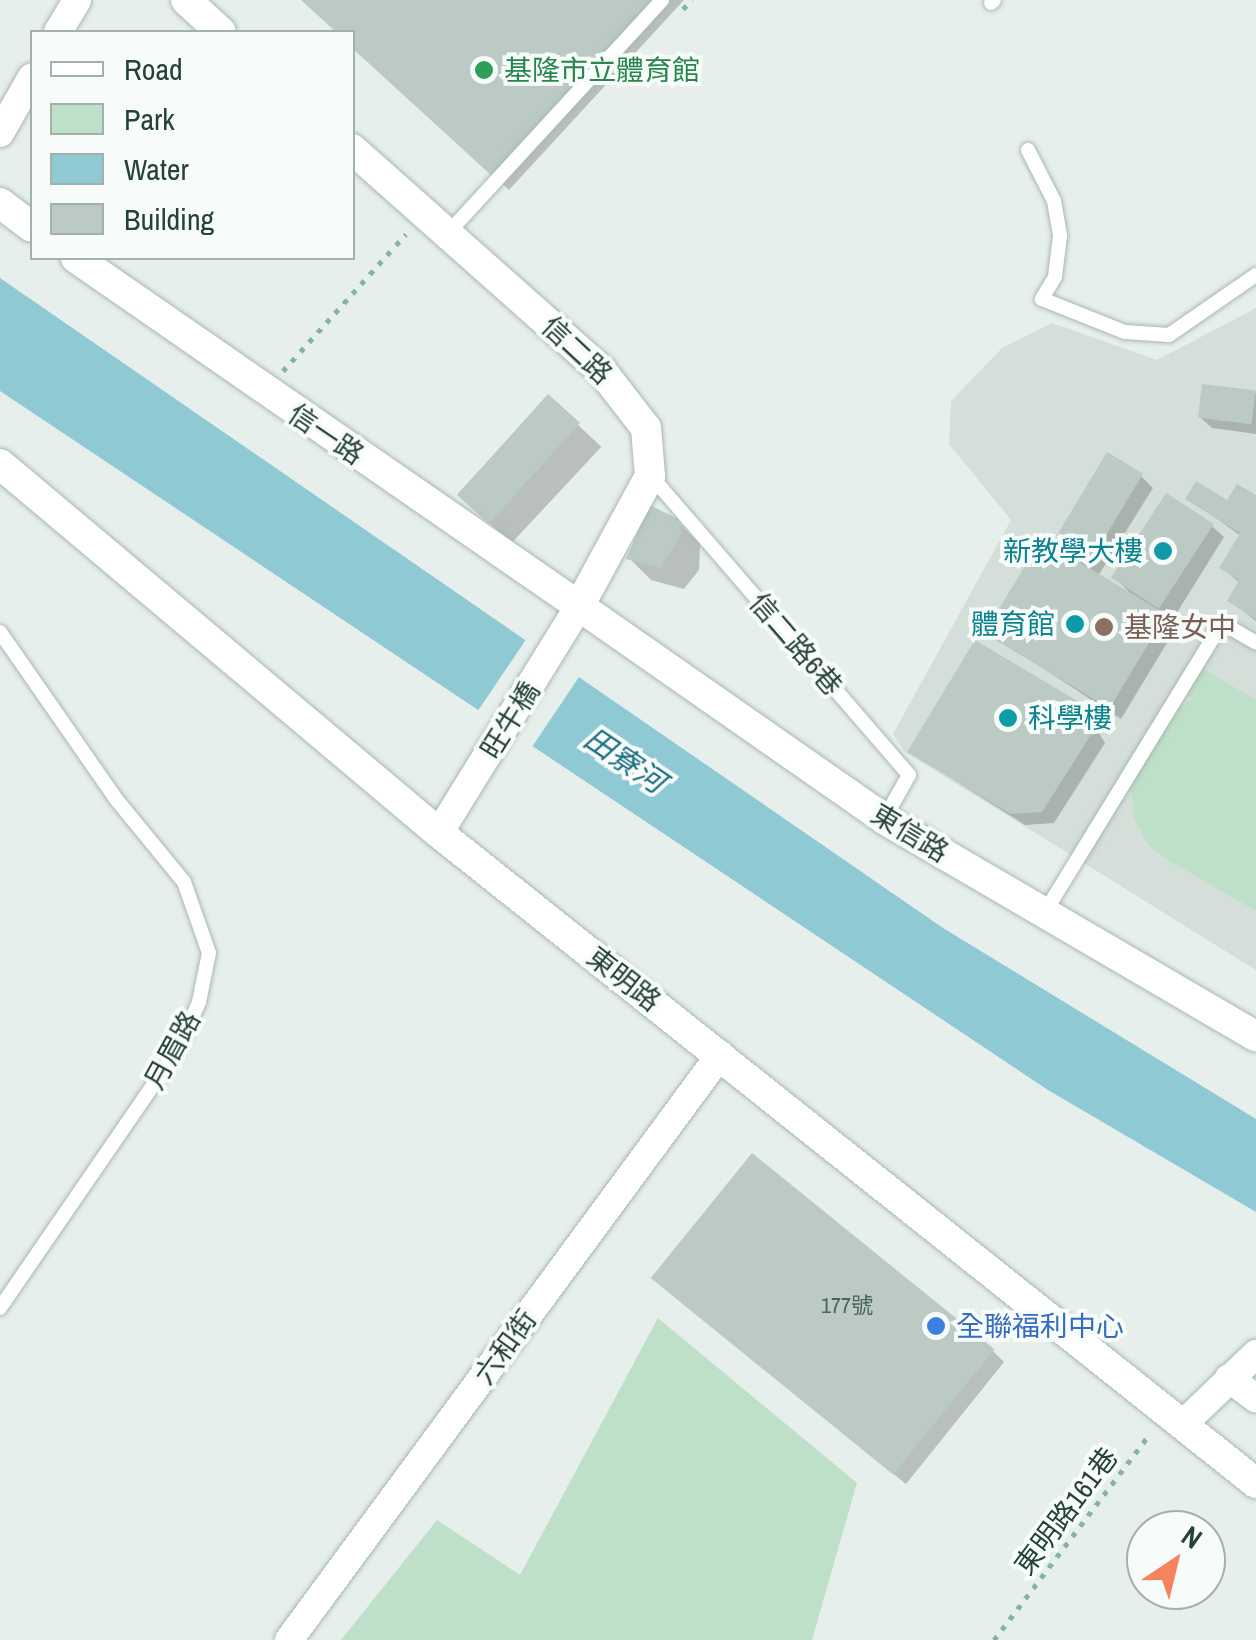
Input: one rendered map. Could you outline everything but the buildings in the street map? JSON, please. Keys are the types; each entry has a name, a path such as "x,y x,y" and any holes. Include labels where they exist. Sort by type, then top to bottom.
{"street":[{"path":"59,30 76,0"},
{"path":"186,0 220,30"},
{"path":"0,133 30,80"},
{"name":"信二路","path":"355,152 616,387 646,428 650,476"},
{"path":"0,204 30,225"},
{"name":"信一路","path":"79,260 579,606"},
{"name":"東明路","path":"0,464 439,833 1256,1482"},
{"path":"579,606 650,476"},
{"name":"東信路","path":"579,606 884,819 1256,1036"},
{"name":"旺牛橋","path":"439,833 579,606"},
{"name":"六和街","path":"290,1640 720,1055"},
{"path":"1182,1425 1256,1354"},
{"path":"1229,1378 1256,1398"}],"lane":[{"path":"436,223 662,0"},
{"path":"1028,150 1054,201 1060,236 1055,277 1042,299 1125,332 1169,336 1256,276"},
{"name":"信二路6巷","path":"650,476 909,776 884,819"},
{"path":"1046,912 1222,623 1256,643"},
{"name":"月眉路","path":"0,632 116,799 184,882 209,953 200,1002 180,1046 0,1308"}],"path":[{"path":"264,391 436,223"},
{"name":"東明路161巷","path":"994,1640 1145,1438 1158,1428 1182,1425"}],"shaded area":[{"name":"基隆女中","path":"1256,308 1256,970 905,752 893,734 1011,520 949,444 951,401 1002,348 1052,323 1157,360"}],"green space":[{"path":"1190,661 1256,700 1256,911 1163,857 1147,843 1134,817 1131,789 1138,764 1176,709 1193,699 1175,687"},
{"path":"658,1318 857,1483 812,1640 341,1640 437,1520 520,1575"}],"water":[{"name":"田寮河","path":"0,278 943,928 1256,1119 1256,1212 1048,1090 0,391"}],"pier":[{"path":"527,638 581,674 531,748 477,712"}],"place":[{"name":"基隆市立體育館","path":"484,70"},
{"name":"新教學大樓","path":"1163,551"},
{"name":"體育館","path":"1075,624"},
{"name":"基隆女中","path":"1104,627"},
{"name":"科學樓","path":"1008,718"},
{"name":"全聯福利中心","path":"936,1326"}]}
